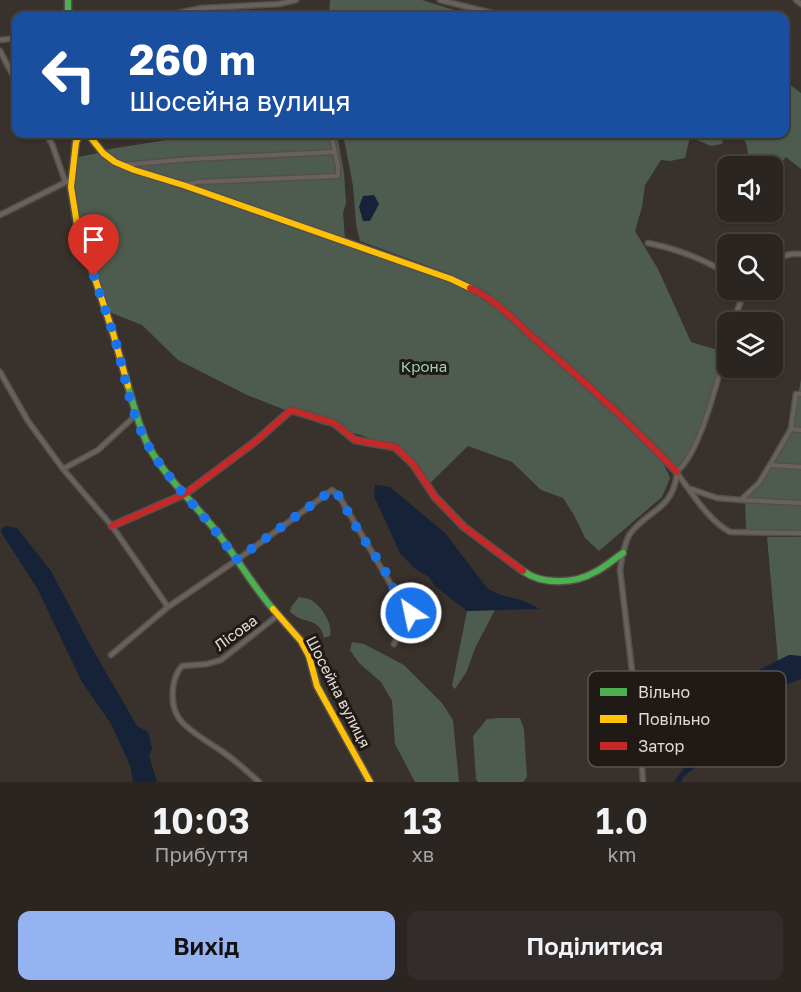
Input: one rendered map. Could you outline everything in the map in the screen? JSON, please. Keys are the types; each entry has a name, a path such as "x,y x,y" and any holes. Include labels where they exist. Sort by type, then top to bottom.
{"street":[{"path":"183,12 202,8 279,4 296,0"},
{"path":"440,0 488,12"},
{"path":"796,0 801,4"},
{"path":"0,51 12,74"},
{"path":"48,138 65,181"},
{"name":"Шосейна вулиця","path":"78,138 72,179 72,198 77,224 113,333 135,415 149,447 168,474 217,532 277,616 301,641 309,656 317,686 370,782"},
{"path":"91,138 103,153 121,165 451,279 475,290 490,299 645,437 677,472 715,522 730,532 801,533"},
{"path":"183,185 198,182 338,176 332,138"},
{"path":"121,165 334,152"},
{"path":"0,215 72,179"},
{"path":"648,243 680,250 717,268"},
{"path":"783,256 790,253 801,254"},
{"path":"0,372 28,421 111,526 168,607"},
{"path":"632,671 621,585 620,570 623,553 630,535 665,502 673,489 677,472 689,457 706,417 717,378"},
{"path":"741,500 759,483 791,429 796,394 801,394"},
{"path":"111,526 186,494 256,441 291,410 334,423 356,440 395,447 413,464 435,497 478,539 533,579 569,580 588,575 623,553"},
{"path":"63,468 98,450 135,415"},
{"path":"791,429 801,430"},
{"path":"770,465 801,467"},
{"path":"690,489 717,498 801,503"},
{"path":"111,655 168,607 332,490 339,496 397,595 410,609 411,613 394,644"},
{"name":"Лісова","path":"260,782 226,754 182,723 175,712 174,678 182,666 207,664 221,660 277,616"},
{"path":"641,767 642,782"}],"green space":[{"path":"330,0 422,0 460,12 329,12"},
{"path":"789,84 801,93 801,169 786,157 783,160 783,156 748,156 748,149 742,138 789,138"},
{"path":"179,138 338,138 344,173 345,239 233,199 117,162 104,150"},
{"path":"344,138 690,138 685,158 661,160 645,185 635,231 658,269 691,342 717,350 717,378 719,378 705,425 686,467 677,470 618,411 620,409 590,386 528,328 482,290 447,273 360,241 356,224 353,186"},
{"path":"692,138 723,138 722,144 711,146"},
{"name":"Крона","path":"98,153 107,161 129,171 410,267 457,284 484,298 648,443 665,466 670,478 662,497 599,551 585,538 563,498 541,490 512,462 468,446 425,488 409,464 393,450 364,436 321,424 247,395 178,360 142,325 109,312 82,233 75,200 74,185 78,157"},
{"path":"801,379 801,531 746,530 745,501 769,470 792,431"},
{"path":"767,537 801,537 801,656 789,655 778,661"},
{"path":"299,597 313,601 322,610 330,626 330,636 324,638 319,627 290,612"},
{"path":"495,610 476,646 466,673 455,689 452,686 467,611"},
{"path":"352,642 364,644 404,665 442,703 453,720 459,782 415,782 395,744 392,701 381,682 359,663 350,650"},
{"path":"520,718 524,729 527,777 523,782 478,782 476,779 473,736 487,719"}],"water":[{"path":"374,195 379,204 370,221 363,221 359,207 363,196"},
{"path":"375,485 390,487 445,533 487,588 539,609 467,611 435,586 429,577 414,568 400,553 374,496"},
{"path":"6,526 17,528 51,571 137,726 148,732 152,748 149,756 157,782 133,782 130,765 111,724 82,682 37,588 1,532"},
{"path":"789,655 801,656 801,679 786,685 786,671 757,671"},
{"path":"685,767 695,767 683,777 681,782 674,782"}],"traffic: fast":[{"path":"68,0 68,12"},
{"path":"128,386 142,432 156,458 216,531 273,609"},
{"path":"523,571 539,579 568,581 595,572 623,553"}],"traffic: slow":[{"path":"78,138 71,187 77,224 128,386"},
{"path":"91,138 103,153 115,162 134,170 451,279 470,288"},
{"path":"273,609 301,641 309,656 317,686 370,782"}],"traffic: jam":[{"path":"470,288 496,304 572,371 677,472"},
{"path":"112,526 185,494 256,441 291,410 334,423 355,440 395,447 413,464 435,497 464,527 523,571"}],"route":[{"path":"94,276 113,333 135,415 149,447 168,474 217,532 236,560 332,490 339,496 375,558 384,569 397,595 411,613"}]}
